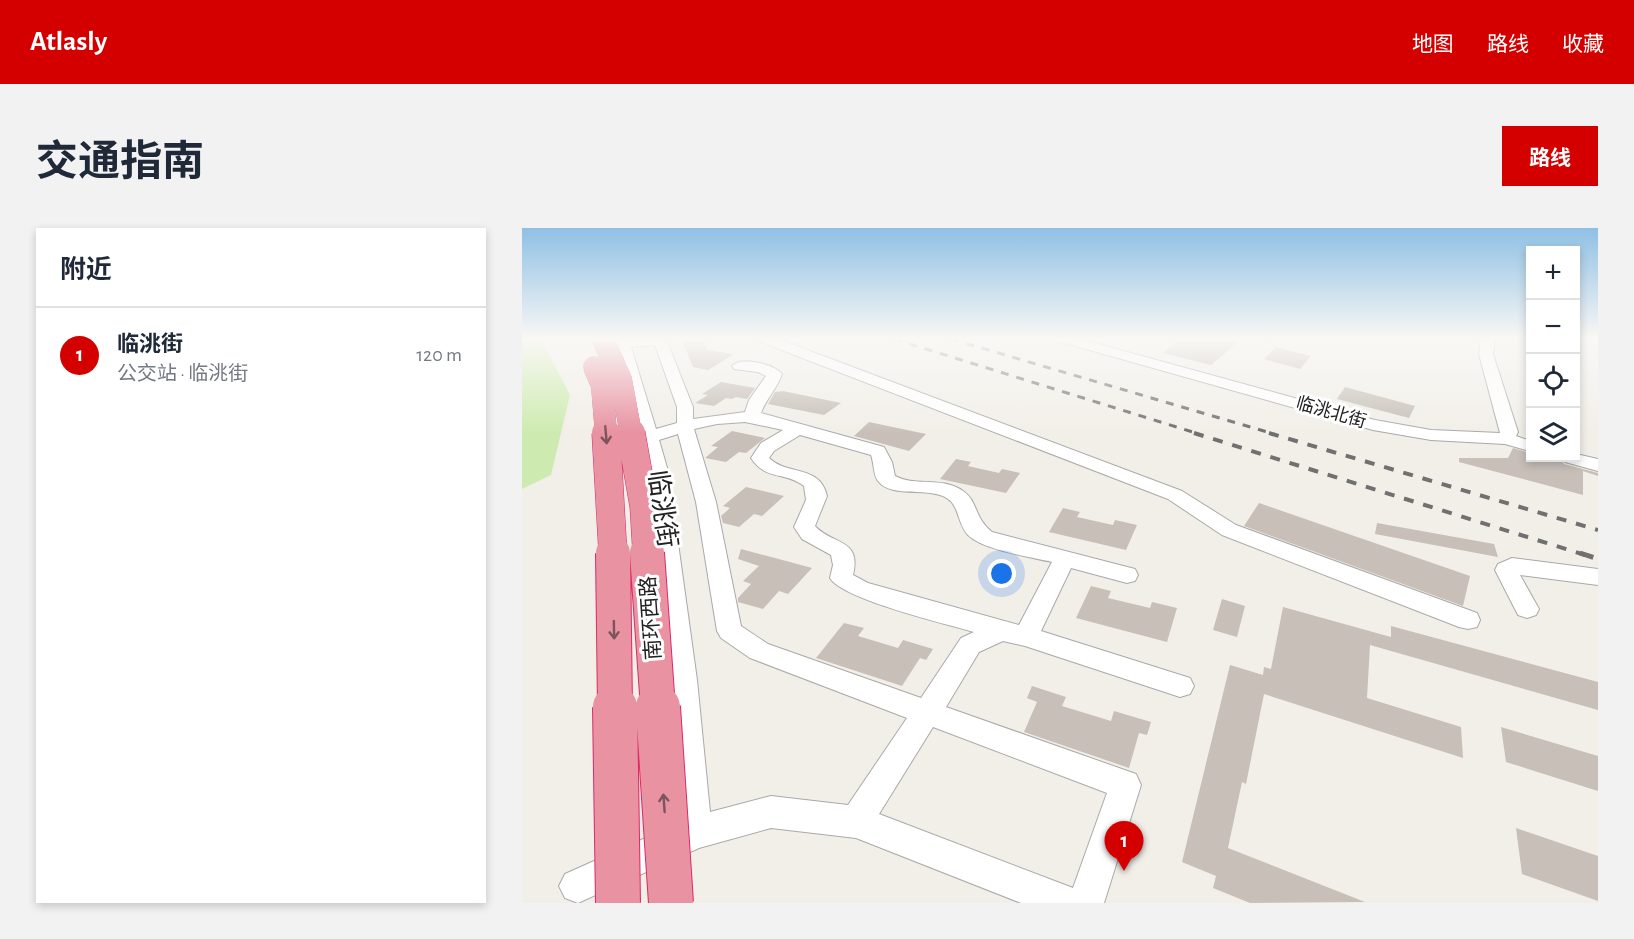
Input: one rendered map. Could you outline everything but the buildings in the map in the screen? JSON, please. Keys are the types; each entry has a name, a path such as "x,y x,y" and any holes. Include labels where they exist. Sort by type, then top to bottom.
{"highway":[{"name":"南环西路","path":"596,370 602,385 612,516 618,903"},
{"name":"南环西路","path":"620,370 644,507 671,903"}],"street":[{"name":"临洮街","path":"627,370 650,437 659,471 681,656 696,832"},
{"path":"671,370 685,407 685,426 706,502 730,632 759,651 1125,785 1086,903"},
{"path":"751,417 757,400 771,383 774,374 766,370"},
{"path":"849,370 1175,495 1229,530 1468,620"},
{"name":"临洮北街","path":"1178,370 1373,425 1431,435 1506,439 1526,445"},
{"path":"1491,370 1509,432 1506,439"},
{"path":"650,437 728,416 751,417 878,451 883,462 884,474 892,483 900,486 936,486 950,490 966,507 968,518 974,528 985,537 1064,560 1127,574"},
{"path":"797,429 767,447 760,458 768,467 810,482 816,491 816,502 805,520 804,527 812,537 832,544 840,550 845,568 841,578 860,590 1014,633 1180,686"},
{"path":"1580,460 1598,465"},
{"path":"856,822 970,645 1014,633 1064,560"},
{"path":"1527,609 1506,570 1512,566 1598,577"},
{"path":"577,886 696,832 771,812 856,822 1067,903"}],"green space":[{"path":"522,370 557,370 570,395 551,475 522,489"}],"railway":[{"path":"995,370 1199,434"},
{"path":"1058,370 1274,434"},
{"path":"1194,433 1585,555"},
{"path":"1269,433 1598,530"},
{"path":"1580,553 1598,559"}],"place":[{"name":"临洮街","path":"1124,871"}]}
